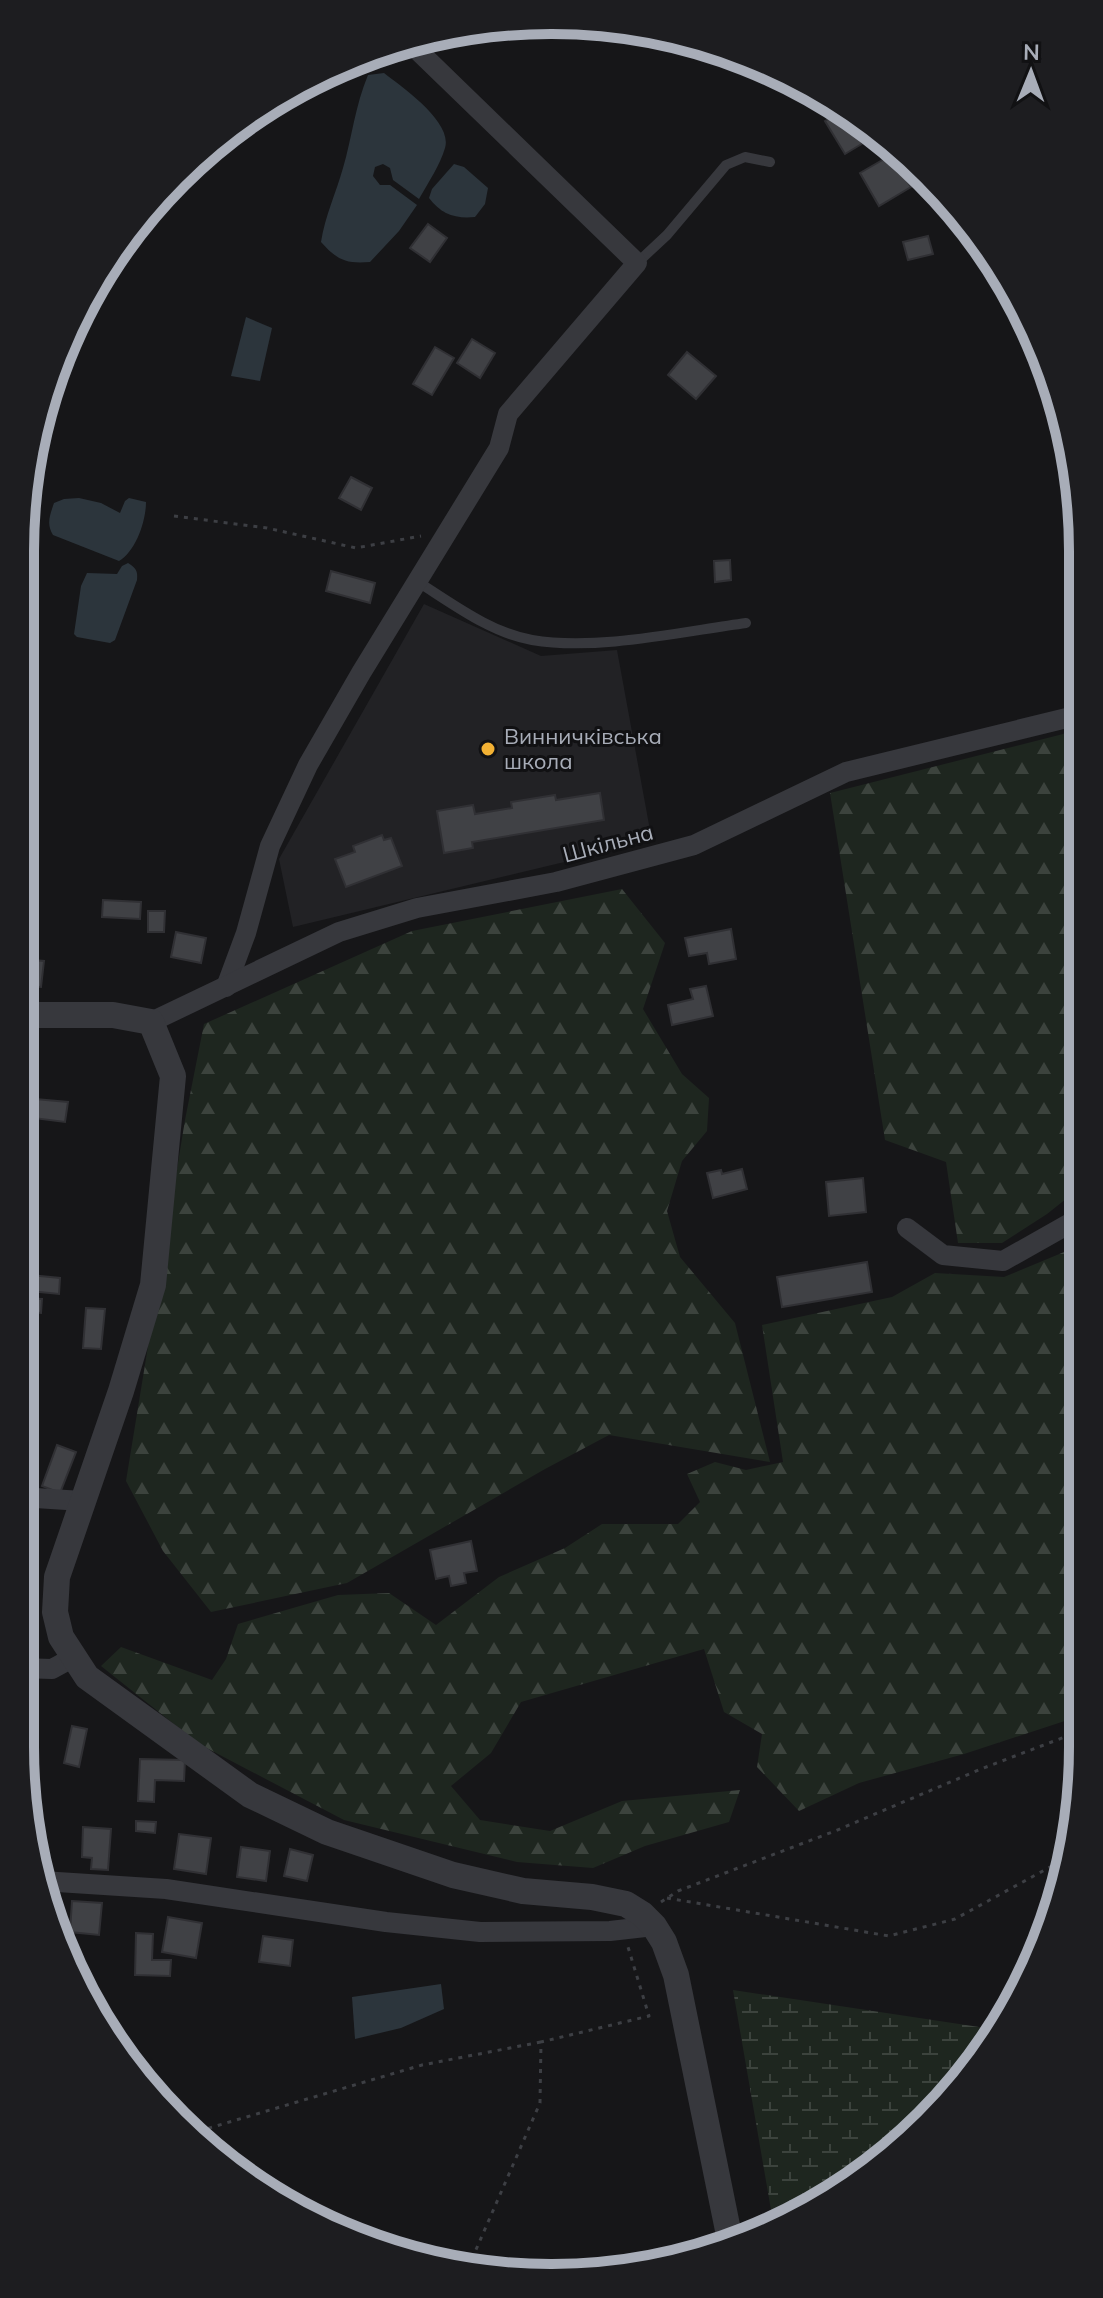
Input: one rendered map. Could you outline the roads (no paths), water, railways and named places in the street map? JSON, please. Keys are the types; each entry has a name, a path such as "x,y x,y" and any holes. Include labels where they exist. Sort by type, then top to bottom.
{"street":[{"path":"226,987 246,933 270,846 308,765 499,448 508,414 637,263 419,52"},
{"name":"Шкільна","path":"151,1022 339,932 417,908 556,882 694,845 846,772 1069,717"},
{"path":"34,1015 113,1015 151,1022 173,1076 153,1285 121,1391 57,1577 55,1612 61,1637 87,1677 250,1795 327,1832 453,1875 523,1891 592,1897 626,1904 639,1923 664,1942 676,1975 729,2233"},
{"path":"907,1228 943,1255 1003,1261 1069,1224"},
{"path":"34,1498 82,1501"},
{"path":"34,1668 52,1669 74,1657"},
{"path":"52,1882 166,1889 386,1922 480,1932 639,1923"}],"lane":[{"path":"637,263 667,235 726,165 745,157 770,162"},
{"path":"418,582 482,623 530,640 589,644 746,623"}],"place":[{"name":"Винничківська школа","path":"488,749"}]}
